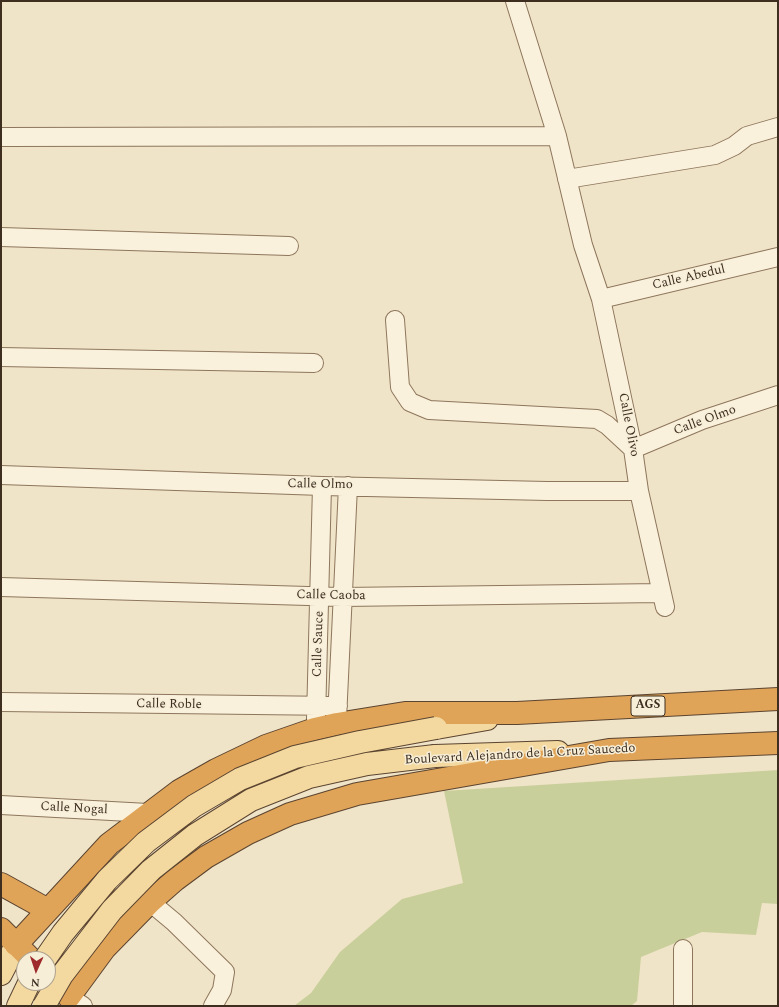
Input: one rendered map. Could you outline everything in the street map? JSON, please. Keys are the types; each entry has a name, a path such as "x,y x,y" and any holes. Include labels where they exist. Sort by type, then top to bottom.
{"highway":[{"name":"Boulevard Alejandro de la Cruz Saucedo","path":"518,713 778,699"},
{"path":"25,951 48,910 108,844 179,790 216,770 266,746 315,729 338,715 405,713 518,713"},
{"name":"Boulevard Alejandro de la Cruz Saucedo","path":"609,750 778,743"},
{"path":"56,985 72,1003 105,948 150,902 175,880 206,856 248,833 290,814 357,794 609,750"},
{"path":"108,844 104,864 104,878 111,888 124,896 150,902"},
{"path":"1,884 48,910"},
{"path":"1,929 23,951"}],"main road":[{"name":"Boulevard Alejandro de la Cruz Saucedo","path":"51,951 63,933 107,880 146,842 194,806 240,779 295,757 360,742 518,713"},
{"name":"Boulevard Alejandro de la Cruz Saucedo","path":"44,1006 62,975 112,910 151,870 195,835 251,800 308,778 367,764 435,756 609,750"},
{"path":"1,974 16,960"},
{"path":"18,1006 25,991"}],"street":[{"name":"Calle Olivo","path":"515,1 557,136 583,245 601,299 633,449 639,490 663,600"},
{"path":"567,179 716,155 734,146 747,136 778,127"},
{"path":"1,137 557,136"},
{"path":"1,237 289,246"},
{"name":"Calle Abedul","path":"601,299 778,257"},
{"path":"395,320 400,387 410,402 428,410 597,419 633,449"},
{"path":"1,357 314,364"},
{"name":"Calle Olmo","path":"633,449 702,420 778,395"},
{"name":"Calle Olmo","path":"1,475 322,486 547,491 639,490"},
{"name":"Calle Sauce","path":"315,729 317,707 322,486"},
{"name":"Calle Sauce","path":"338,715 348,486"},
{"name":"Calle Caoba","path":"1,587 342,597 663,600"},
{"name":"Calle Roble","path":"1,702 317,707 338,715"},
{"name":"Calle Nogal","path":"1,805 148,813"},
{"path":"150,902 174,922 225,972 222,990 213,1006"},
{"path":"683,949 683,1006"}],"green space":[{"path":"778,770 778,904 762,903 756,935 702,932 641,957 637,1001 631,1006 294,1006 311,993 340,952 402,899 463,883 444,791"}]}
